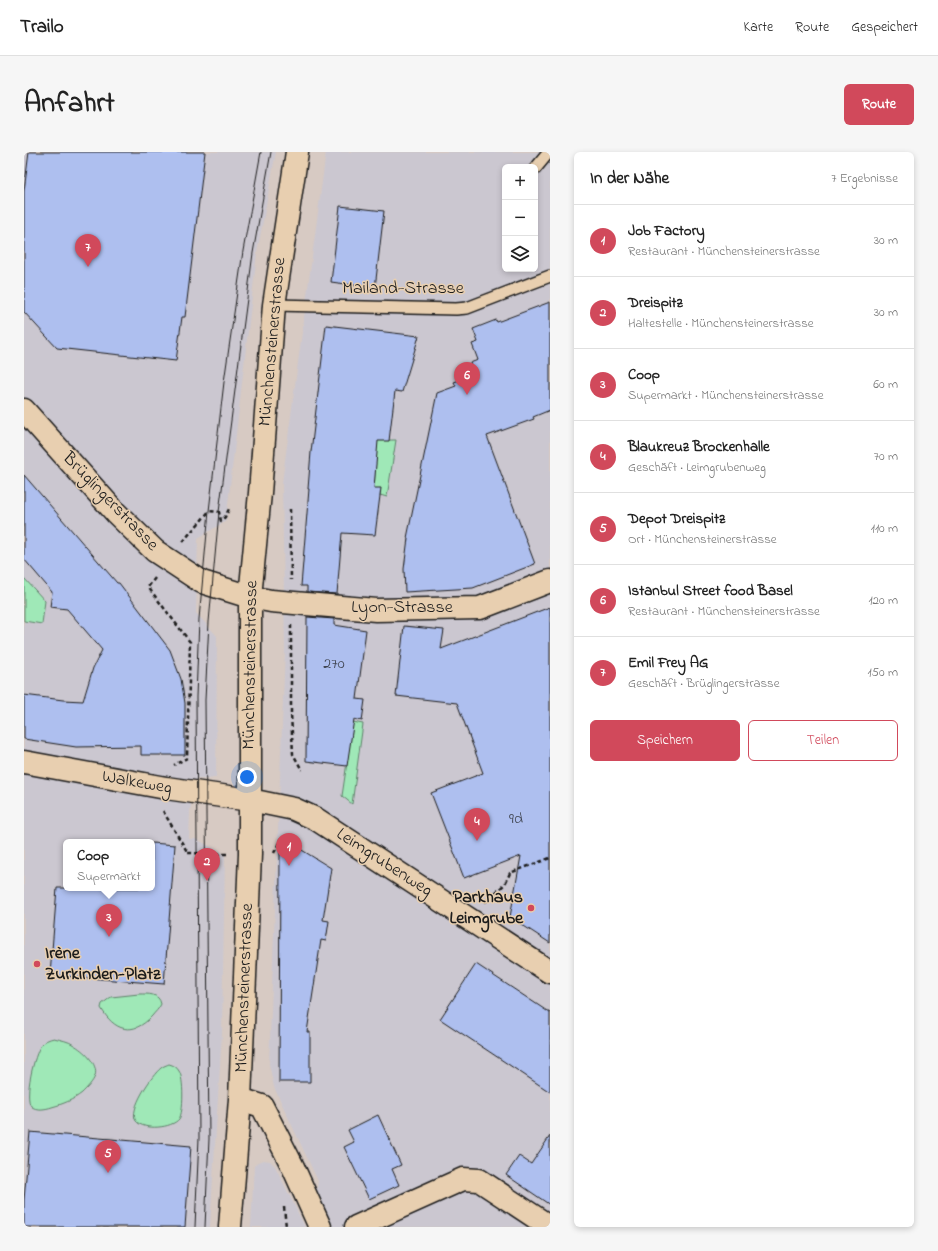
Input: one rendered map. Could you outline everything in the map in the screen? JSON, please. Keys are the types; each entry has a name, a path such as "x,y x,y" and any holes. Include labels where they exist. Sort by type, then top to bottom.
{"main road":[{"name":"Münchensteinerstrasse","path":"230,1227 240,1099 250,854 250,597 260,493 274,304 297,152"},
{"name":"Brüglingerstrasse","path":"24,410 139,537 168,560 202,582 250,597"},
{"name":"Lyon-Strasse","path":"250,597 291,603 389,610 480,608 550,581"},
{"name":"Walkeweg","path":"24,762 166,788 250,800"},
{"name":"Leimgrubenweg","path":"250,800 306,813 356,844 550,972"},
{"path":"240,1099 262,1106 293,1167 320,1227"},
{"path":"356,1227 463,1179 478,1180 550,1226"}],"lane":[{"path":"538,165 549,152"},
{"name":"Mailand-Strasse","path":"274,304 456,310 468,308 550,276"}],"path":[{"path":"170,768 187,758 190,642 148,587 193,529 202,522 209,511 219,512 221,521 229,509"},
{"path":"290,509 291,713 293,754 302,770"},
{"path":"162,809 188,853 213,854"},
{"path":"274,854 281,839 288,839"},
{"path":"468,918 505,884 510,873 550,858"}],"shaded area":[{"path":"24,152 276,152 257,253 226,521 198,538 196,613 217,636 216,778 196,778 190,811 189,839 196,839 225,854 222,1033 210,1227 24,1227 24,621 42,624 45,601 24,578"},
{"path":"326,152 550,152 550,1227 311,1227 318,1181 274,1087 269,1064 285,649 282,483"},
{"path":"263,1160 270,1161 275,1166 305,1227 251,1227 254,1166"}],"green space":[{"path":"396,440 387,497 380,495 374,488 376,458 311,452 313,441"},
{"path":"24,578 45,601 42,624 24,621"},
{"path":"353,722 363,724 352,804 342,796"},
{"path":"139,994 156,996 160,1000 161,1004 145,1023 138,1027 131,1029 118,1026 106,1016 101,1008 102,1004 111,997"},
{"path":"54,1038 70,1042 86,1054 95,1067 95,1076 84,1091 71,1100 50,1108 36,1109 31,1106 29,1101 29,1085 33,1066 41,1045 47,1040"},
{"path":"169,1064 175,1066 181,1075 183,1103 181,1115 179,1119 170,1125 151,1127 140,1124 136,1121 134,1116 138,1101 147,1085 157,1072 162,1067"}],"building":[{"path":"29,152 205,152 185,317 182,317 176,361 57,348 24,312 24,191"},
{"path":"340,206 384,211 375,288 331,282"},
{"path":"550,302 550,410 533,417 534,419 487,436 535,564 473,588 405,592 404,569 407,538 437,393 456,386 454,382 474,375 470,363 478,360 472,344 478,342 473,329 496,320 497,322"},
{"path":"326,325 419,336 402,392 395,391 389,441 378,441 374,488 381,488 375,535 342,533 337,594 307,592 307,586 301,586 311,452"},
{"path":"24,475 117,583 119,583 170,650 181,679 185,703 185,755 141,755 141,746 76,747 24,739 24,695 83,701 93,668 102,650 67,609 50,607 52,592 24,559"},
{"path":"550,607 550,943 510,917 521,856 464,878 431,793 483,773 457,703 396,696 404,626 444,630 441,649"},
{"path":"307,617 334,619 334,625 366,630 357,699 365,700 362,721 354,719 347,766 306,761"},
{"path":"155,843 175,845 164,984 50,975 57,888 63,888 63,891 155,891"},
{"path":"292,844 331,868 323,920 329,921 326,941 321,940 307,1032 310,1032 310,1082 279,1082 280,852 285,845"},
{"path":"476,964 550,1013 550,1092 440,1019"},
{"path":"378,1115 401,1165 392,1169 399,1185 369,1199 344,1147 354,1142 348,1130"},
{"path":"30,1132 191,1146 185,1227 24,1227 24,1200"},
{"path":"550,1136 550,1205 506,1175 519,1156 531,1164"}],"tram line":[{"path":"195,1227 199,1138 196,697 199,619 209,511 224,382 243,251 261,152"},
{"path":"205,1227 209,1139 205,700 209,622 219,512 253,253 271,152"}],"place":[{"name":"Emil Frey AG","path":"88,267"},
{"name":"Istanbul Street food Basel","path":"467,395"},
{"name":"Blaukreuz Brockenhalle","path":"477,841"},
{"name":"Job Factory","path":"289,866"},
{"name":"Dreispitz","path":"207,881"},
{"name":"Parkhaus Leimgrube","path":"531,908"},
{"name":"Coop","path":"109,937"},
{"name":"Irène Zurkinden-Platz","path":"37,964"},
{"name":"Depot Dreispitz","path":"108,1173"}]}
